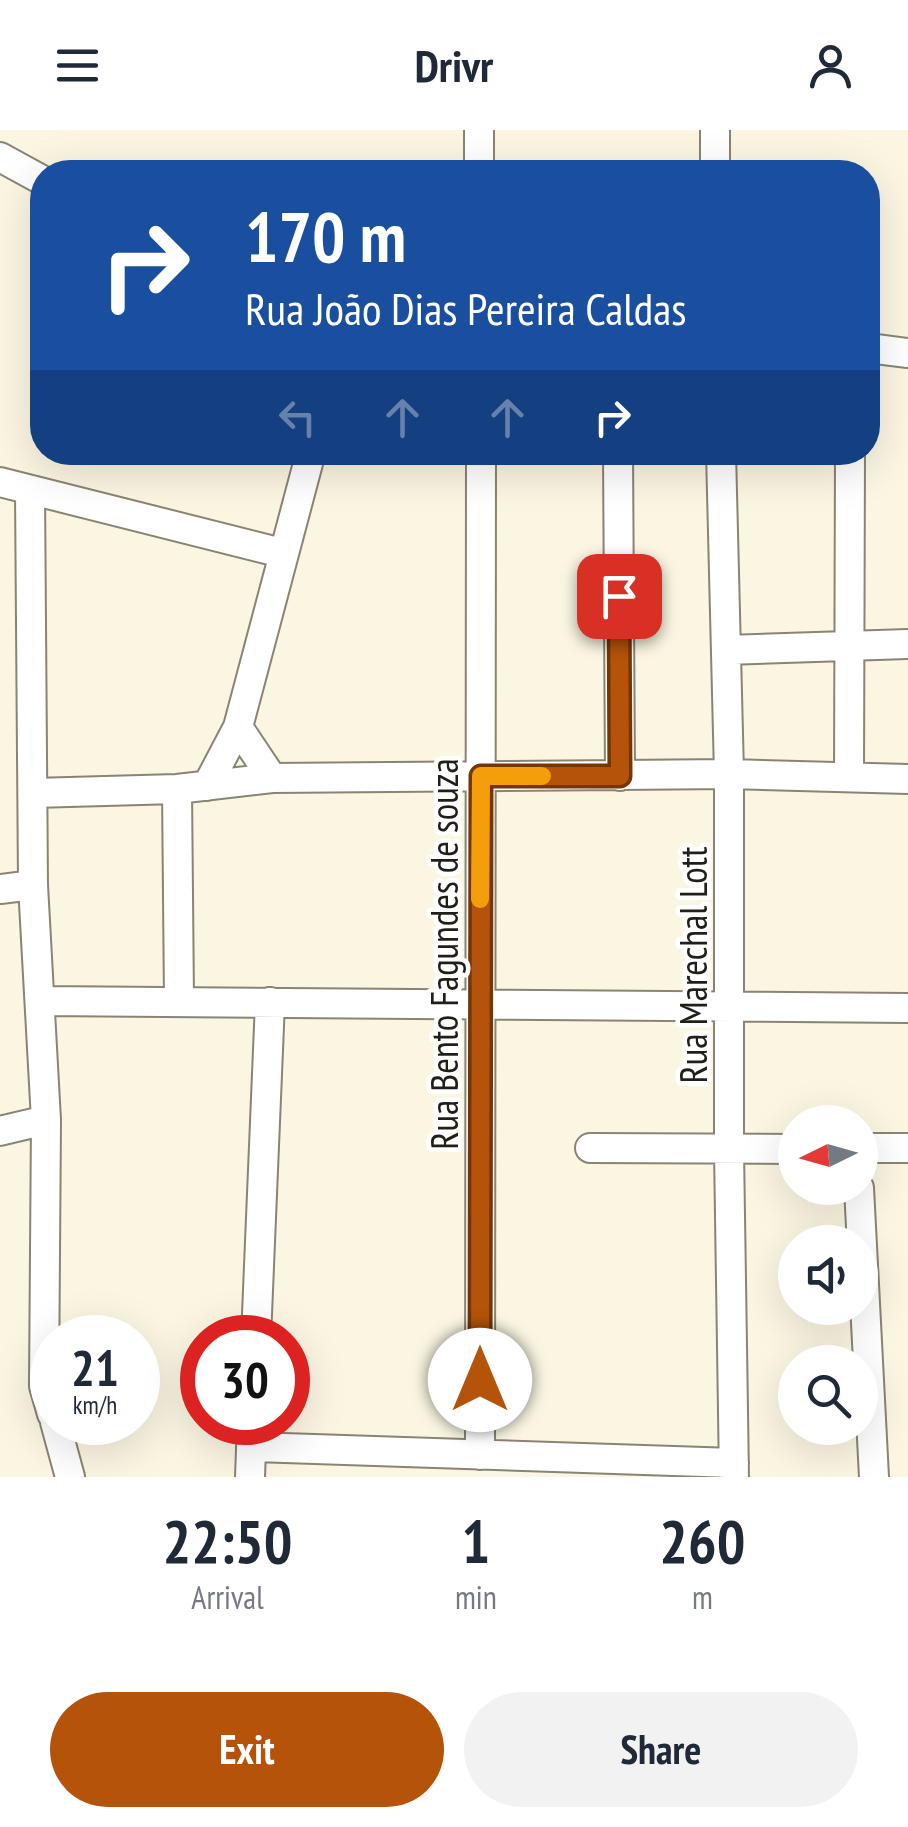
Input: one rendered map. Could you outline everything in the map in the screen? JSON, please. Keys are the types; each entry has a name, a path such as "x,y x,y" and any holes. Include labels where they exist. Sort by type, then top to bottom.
{"street":[{"path":"479,130 479,160"},
{"path":"715,130 716,160"},
{"path":"0,157 30,173"},
{"path":"880,350 908,353"},
{"path":"207,786 238,727 307,465"},
{"name":"Rua Bento Fagundes de souza","path":"480,465 480,1455"},
{"path":"618,465 620,776"},
{"name":"Rua Marechal Lott","path":"721,465 729,774 734,1470"},
{"path":"849,777 850,465"},
{"path":"0,482 282,553"},
{"path":"30,490 33,885 46,1120 45,1315"},
{"path":"726,650 908,644"},
{"path":"238,727 272,778"},
{"path":"33,792 177,789 272,778 729,774 908,779"},
{"path":"177,789 179,1001"},
{"path":"0,889 33,885"},
{"path":"42,1001 908,1008"},
{"path":"257,1315 270,1002"},
{"path":"0,1131 46,1120"},
{"path":"590,1148 778,1149"},
{"path":"878,1148 908,1148"},
{"path":"860,1205 874,1477"},
{"path":"310,1440 734,1470"},
{"path":"61,1445 70,1477"},
{"path":"250,1477 251,1445"}],"slow traffic":[{"path":"480,899 481,776 542,776"}],"route":[{"path":"480,1380 481,776 620,776 619,596"}]}
